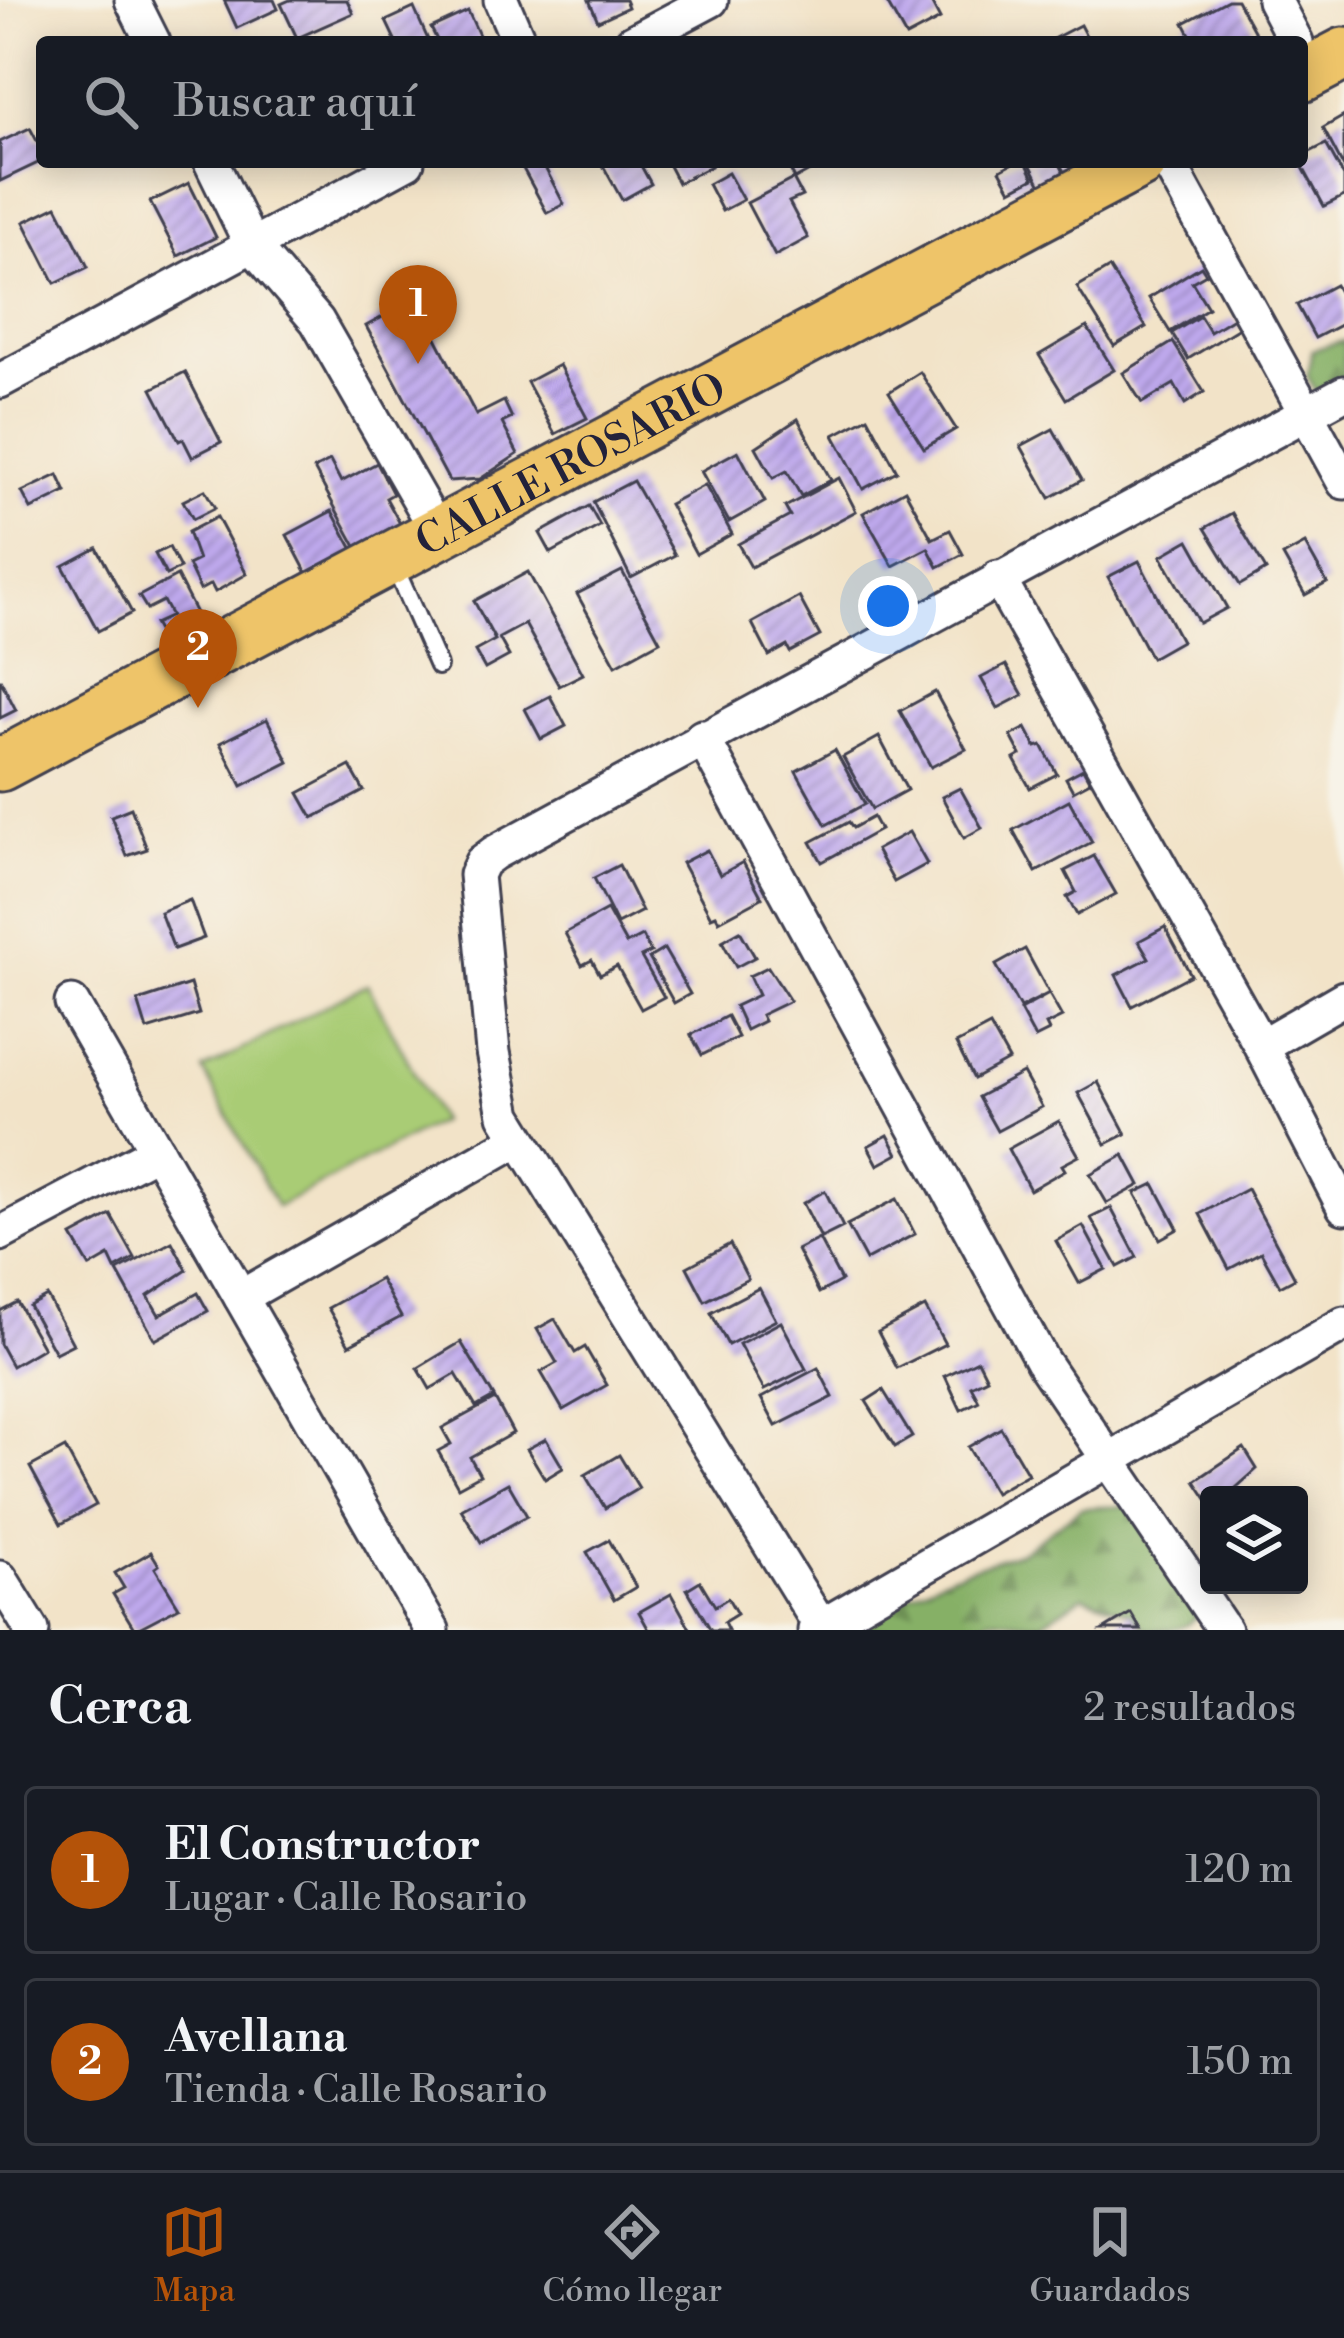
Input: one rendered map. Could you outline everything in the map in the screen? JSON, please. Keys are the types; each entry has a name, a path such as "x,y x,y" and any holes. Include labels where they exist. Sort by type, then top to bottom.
{"main road":[{"name":"CALLE ROSARIO","path":"0,765 1129,168"}],"street":[{"path":"133,0 150,36"},
{"path":"501,0 516,36"},
{"path":"643,36 711,0"},
{"path":"1274,0 1297,36"},
{"path":"214,168 251,244 317,321 438,532"},
{"path":"0,380 395,168"},
{"path":"1171,168 1344,482"},
{"path":"1344,393 702,737 494,853 476,875 493,1052 505,1115 820,1629 1344,1324"},
{"path":"998,578 1261,1046 1344,1207"},
{"path":"702,737 1042,1361 1224,1630"},
{"path":"1261,1046 1344,998"},
{"path":"72,1003 432,1630"},
{"path":"241,1297 517,1140"},
{"path":"0,1234 157,1151"},
{"path":"0,1578 32,1630"}],"lane":[{"path":"391,557 438,666"}],"green space":[{"path":"1344,341 1344,385 1317,393 1307,376 1312,350"},
{"path":"367,984 440,1121 277,1207 203,1070"},
{"path":"1128,1506 1208,1598 1196,1616 1185,1626 1146,1630 1131,1613 1083,1596 1041,1624 990,1618 969,1630 865,1630 906,1596 1021,1552 1081,1508"}],"building":[{"path":"224,0 274,0 278,9 237,28"},
{"path":"347,0 353,13 296,36 281,4"},
{"path":"589,0 625,0 628,7 598,21"},
{"path":"930,0 940,19 905,36 887,3"},
{"path":"1237,0 1257,36 1191,36 1184,23"},
{"path":"414,8 426,36 393,36 386,21"},
{"path":"468,11 479,36 435,36 431,28"},
{"path":"1080,25 1086,36 1059,36"},
{"path":"1344,116 1344,168 1323,128"},
{"path":"30,128 36,139 36,164 0,181 0,142"},
{"path":"1326,144 1344,177 1344,196 1324,206 1303,168 1308,168 1308,153"},
{"path":"523,168 545,168 564,204 547,213"},
{"path":"604,168 642,168 651,184 622,200"},
{"path":"670,168 707,168 678,183"},
{"path":"789,168 815,168 795,179"},
{"path":"1029,168 1034,178 1011,190 1000,170"},
{"path":"1032,168 1062,168 1065,174 1042,187"},
{"path":"728,173 743,200 722,211 708,184"},
{"path":"793,179 802,196 789,202 808,238 775,256 747,203"},
{"path":"189,183 216,237 178,256 150,202"},
{"path":"57,206 88,267 55,283 24,222"},
{"path":"1201,266 1206,274 1192,282 1208,308 1170,332 1149,298"},
{"path":"1109,268 1146,327 1114,346 1077,287"},
{"path":"1335,285 1344,301 1344,323 1315,338 1297,305"},
{"path":"416,299 476,415 504,401 512,418 502,423 518,454 480,479 449,481 366,326"},
{"path":"1200,316 1210,332 1233,318 1239,328 1188,359 1172,333"},
{"path":"1087,327 1114,370 1066,399 1039,355"},
{"path":"1173,342 1204,392 1185,404 1174,384 1142,403 1123,373"},
{"path":"559,365 587,418 555,434 527,382"},
{"path":"185,372 221,442 192,457 152,389"},
{"path":"920,372 956,429 924,448 889,392"},
{"path":"868,417 897,471 863,489 834,435"},
{"path":"798,419 831,480 801,496 787,471 773,478 756,447"},
{"path":"1053,429 1082,480 1050,498 1021,446"},
{"path":"738,451 765,502 729,522 701,471"},
{"path":"330,461 341,482 377,463 393,494 386,498 403,529 359,552 314,469"},
{"path":"58,475 66,492 31,509 22,492"},
{"path":"839,478 856,511 751,567 738,544 790,516 785,507"},
{"path":"633,481 675,555 631,578 593,502"},
{"path":"705,485 732,534 696,554 669,504"},
{"path":"205,490 215,508 193,519 183,501"},
{"path":"905,490 932,539 950,530 963,554 938,567 928,548 893,566 863,513"},
{"path":"589,506 600,526 551,553 540,533"},
{"path":"332,511 356,555 310,579 287,535"},
{"path":"1232,513 1266,570 1240,585 1205,528"},
{"path":"217,517 247,574 215,592 211,584 200,590 188,565 198,560 188,532"},
{"path":"1189,540 1227,608 1199,623 1161,556"},
{"path":"1305,544 1327,583 1305,595 1283,556"},
{"path":"169,547 180,568 166,575 155,554"},
{"path":"97,548 132,613 98,631 63,566"},
{"path":"1139,561 1181,641 1151,658 1108,577"},
{"path":"622,571 660,641 616,665 577,594"},
{"path":"528,572 583,674 559,686 525,624 499,638 509,656 485,669 475,651 495,640 474,601"},
{"path":"177,576 201,623 164,642 154,624 171,616 163,601 147,609 139,596"},
{"path":"799,597 820,636 790,652 787,646 769,656 752,623"},
{"path":"1006,665 1023,695 998,708 981,678"},
{"path":"0,679 16,710 0,718"},
{"path":"935,692 966,749 931,767 900,711"},
{"path":"550,696 566,726 541,739 525,709"},
{"path":"267,719 289,762 242,786 220,743"},
{"path":"1026,728 1036,747 1042,745 1057,774 1030,788 1014,759 1021,755 1011,736"},
{"path":"879,737 907,790 872,809 843,757"},
{"path":"835,750 865,804 826,825 796,771"},
{"path":"350,766 364,791 313,818 299,793"},
{"path":"1083,769 1090,782 1073,791 1066,778"},
{"path":"960,788 982,828 964,838 942,797"},
{"path":"1069,800 1092,842 1036,872 1013,830"},
{"path":"131,808 147,849 127,856 111,816"},
{"path":"873,817 880,830 822,862 811,842 849,822 853,828"},
{"path":"909,832 927,864 894,882 876,850"},
{"path":"707,850 720,875 743,862 762,898 719,921 716,915 711,917 682,863"},
{"path":"1094,856 1116,894 1077,915 1067,897 1076,892 1065,871"},
{"path":"619,865 642,911 617,924 594,878"},
{"path":"190,900 204,938 174,949 160,912"},
{"path":"607,910 626,944 642,936 651,952 641,957 664,997 641,1009 617,966 600,975 592,960 582,965 565,933"},
{"path":"1165,927 1191,975 1132,1006 1116,975 1149,958 1139,941"},
{"path":"740,931 755,957 736,967 722,941"},
{"path":"664,949 690,994 674,1003 649,958"},
{"path":"1025,949 1049,993 1020,1008 996,965"},
{"path":"768,967 790,1001 761,1015 764,1021 746,1030 735,1006 758,995 749,976"},
{"path":"190,984 199,1014 147,1030 138,1001"},
{"path":"1049,994 1062,1017 1035,1038 1020,1010"},
{"path":"727,1016 738,1037 702,1055 691,1035"},
{"path":"990,1026 1009,1060 974,1079 956,1044"},
{"path":"1023,1073 1042,1107 997,1131 978,1097"},
{"path":"1098,1082 1126,1134 1106,1144 1078,1093"},
{"path":"1059,1121 1079,1156 1030,1190 1008,1149"},
{"path":"888,1135 898,1154 878,1165 868,1146"},
{"path":"1124,1155 1140,1185 1107,1203 1090,1174"},
{"path":"1154,1184 1178,1229 1160,1239 1135,1193"},
{"path":"1247,1189 1295,1278 1280,1286 1261,1252 1229,1269 1200,1214"},
{"path":"825,1191 843,1227 821,1238 803,1203"},
{"path":"897,1199 915,1234 866,1260 847,1225"},
{"path":"1111,1208 1137,1257 1118,1267 1091,1218"},
{"path":"111,1215 135,1258 115,1269 109,1256 90,1267 72,1236"},
{"path":"1083,1226 1106,1269 1079,1283 1056,1241"},
{"path":"819,1239 841,1281 819,1293 797,1250"},
{"path":"172,1242 187,1270 148,1296 159,1315 198,1293 208,1311 155,1340 117,1271"},
{"path":"730,1244 748,1279 705,1301 687,1267"},
{"path":"380,1279 401,1317 349,1345 328,1308"},
{"path":"759,1288 776,1320 728,1345 711,1313"},
{"path":"47,1296 73,1344 55,1353 29,1306"},
{"path":"17,1302 43,1348 12,1366 0,1344 0,1311"},
{"path":"925,1307 945,1344 897,1368 878,1332"},
{"path":"555,1319 575,1353 585,1347 607,1385 563,1410 541,1372 557,1363 537,1329"},
{"path":"781,1322 806,1369 764,1390 739,1344"},
{"path":"461,1342 494,1397 476,1407 456,1374 430,1389 418,1368"},
{"path":"978,1360 987,1378 971,1386 979,1401 961,1410 945,1376"},
{"path":"818,1368 833,1397 776,1426 761,1398"},
{"path":"883,1390 912,1437 895,1447 866,1401"},
{"path":"495,1399 513,1433 470,1457 480,1475 458,1487 438,1451 451,1444 442,1428"},
{"path":"1001,1428 1028,1474 995,1493 968,1447"},
{"path":"546,1439 563,1468 545,1479 527,1449"},
{"path":"65,1448 96,1505 61,1524 30,1467"},
{"path":"1244,1448 1257,1469 1238,1486 1200,1488 1195,1481"},
{"path":"619,1455 639,1488 605,1508 585,1475"},
{"path":"508,1483 527,1516 481,1542 461,1509"},
{"path":"609,1540 636,1587 614,1600 587,1552"},
{"path":"151,1552 159,1565 155,1568 179,1607 135,1630 113,1594 124,1588 115,1573"},
{"path":"700,1581 715,1606 728,1598 737,1614 724,1622 728,1630 711,1630 687,1589"},
{"path":"671,1594 691,1630 649,1630 639,1612"},
{"path":"1131,1613 1141,1630 1103,1630"}],"place":[{"name":"El Constructor","path":"418,364"},
{"name":"Avellana","path":"198,708"}]}
